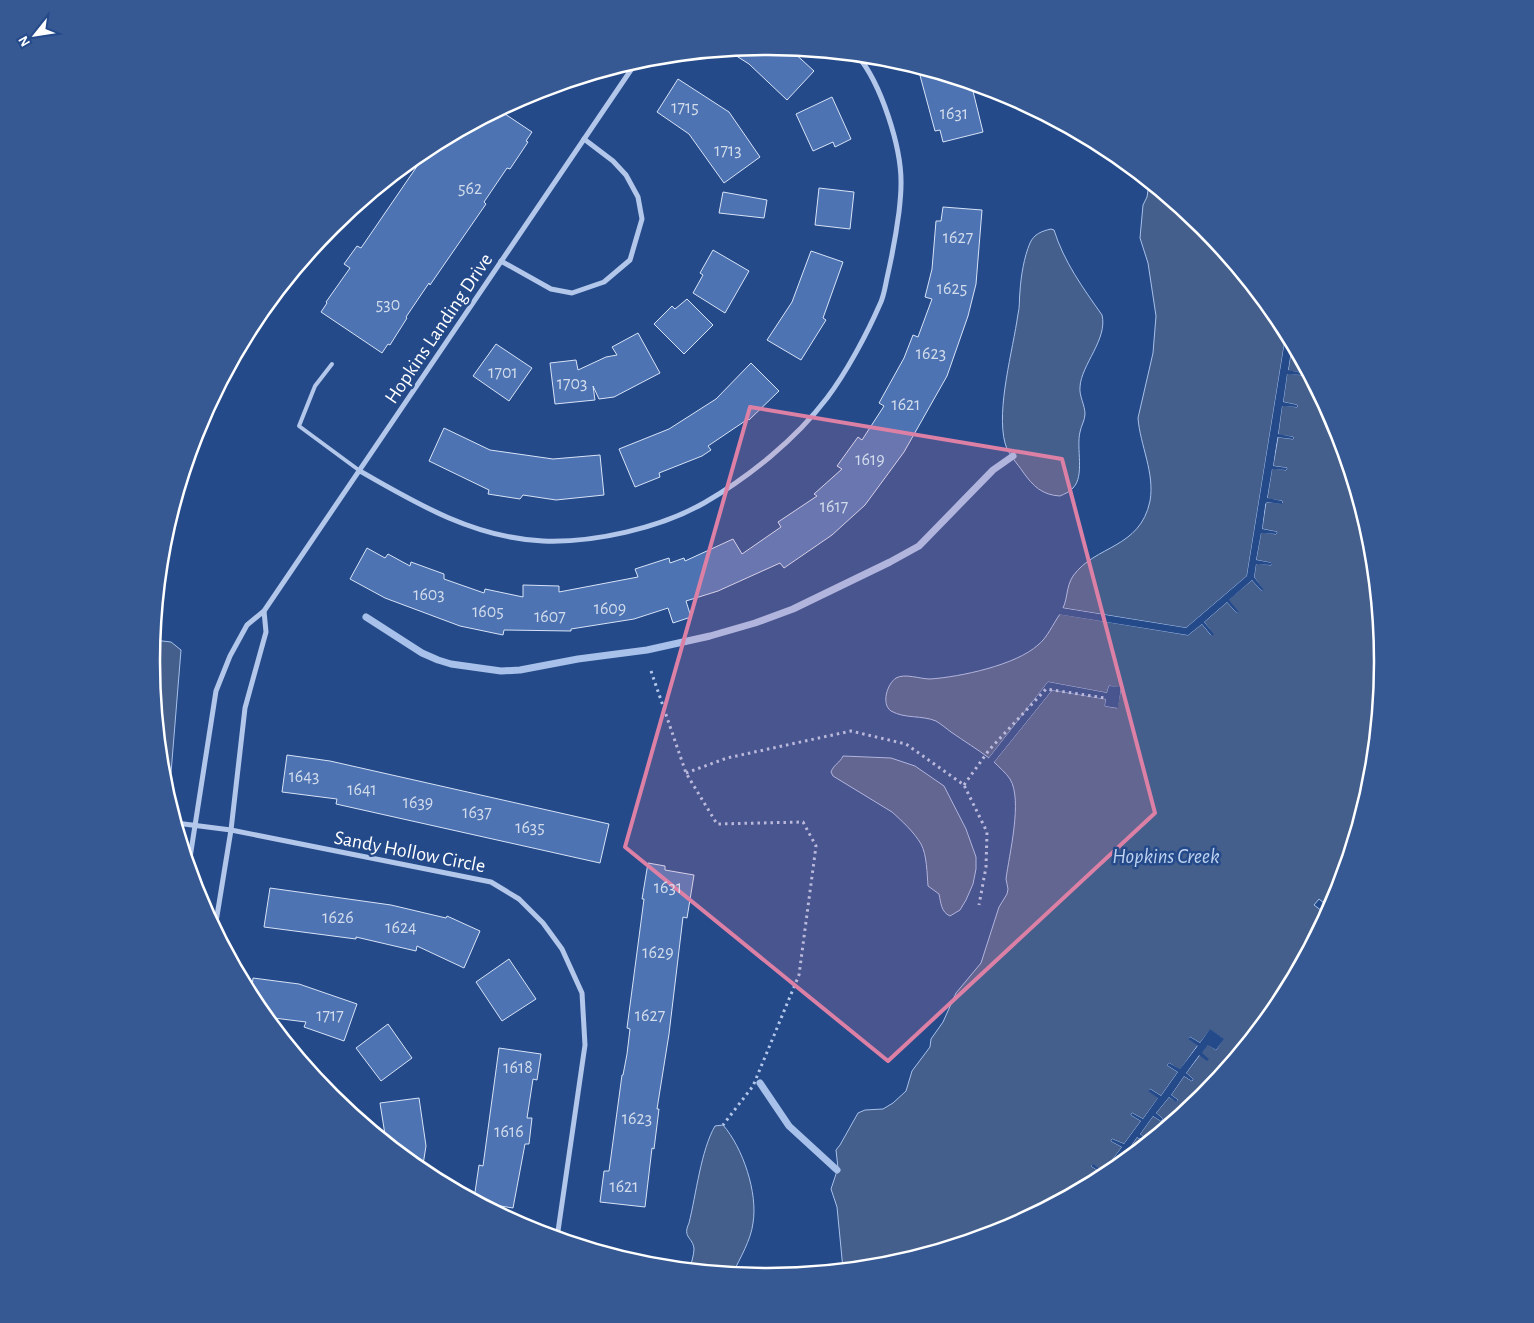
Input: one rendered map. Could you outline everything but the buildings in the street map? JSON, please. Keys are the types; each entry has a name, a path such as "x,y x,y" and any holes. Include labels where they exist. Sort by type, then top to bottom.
{"street":[{"path":"360,471 443,517 493,534 543,541 596,538 656,523 703,503 753,470 792,436 827,398 858,348 881,302 895,243 902,184 897,146 884,104 864,63"},
{"name":"Hopkins Landing Drive","path":"191,849 216,691 230,656 247,625 264,611 630,71"},
{"path":"501,261 551,289 572,294 604,282 630,260 642,219 638,197 626,175 613,161 584,139"},
{"path":"217,916 231,830 246,708 266,632 264,611"},
{"name":"Sandy Hollow Circle","path":"183,823 231,830 492,882 518,899 543,923 562,949 582,993 585,1045 558,1231"}],"lane":[{"path":"332,364 315,386 299,426 360,471"}],"path":[{"path":"651,671 686,772 717,824 803,822 816,846 799,975 753,1086 723,1126"},
{"path":"964,785 989,750 1046,689 1105,698"},
{"path":"686,772 727,758 851,731 906,744 964,785 987,832 986,867 979,905"}],"highlighted area":[{"path":"750,407 1062,459 1155,813 888,1061 625,847"}],"water":[{"path":"1148,190 1196,233 1223,262 1248,292 1284,346 1247,576 1186,628 1063,608 1073,576 1082,566 1127,538 1137,529 1145,517 1150,501 1151,480 1138,418 1153,353 1156,316 1148,263 1140,238 1143,205"},
{"path":"1054,230 1063,253 1075,274 1102,315 1103,324 1098,343 1081,379 1080,394 1085,414 1079,439 1079,476 1077,483 1072,489 1060,496 1043,492 1030,482 1008,451 1003,429 1006,379 1019,311 1024,260 1034,237 1041,232"},
{"name":"Hopkins Creek","path":"1290,355 1300,373 1288,371"},
{"name":"Hopkins Creek","path":"1287,373 1301,375 1311,393 1327,429 1353,505 1362,543 1368,582 1374,662 1368,741 1362,780 1353,818 1327,894 1323,902 1319,899 1314,905 1320,910 1311,930 1292,965 1248,1031 1196,1090 1143,1137 1140,1134 1153,1116 1161,1121 1163,1119 1156,1113 1169,1097 1176,1101 1178,1100 1171,1095 1184,1076 1192,1081 1193,1079 1186,1073 1208,1044 1216,1050 1223,1039 1210,1030 1200,1043 1190,1037 1189,1039 1198,1045 1180,1070 1169,1063 1167,1065 1178,1072 1161,1096 1150,1089 1149,1091 1159,1097 1143,1119 1132,1113 1131,1115 1141,1121 1124,1144 1112,1139 1111,1141 1122,1147 1112,1160 1104,1166 1100,1169 1093,1165 1091,1166 1097,1170 1070,1187 999,1222 962,1236 885,1256 842,1263 837,1207 831,1189 838,1168 836,1150 858,1113 865,1110 883,1109 906,1091 912,1071 930,1047 931,1039 943,1022 956,993 981,963 999,907 1007,894 1006,879 1015,814 1014,788 1010,779 994,762 1052,690 1106,699 1105,706 1117,708 1121,688 1109,686 1107,693 1048,682 989,758 936,721 902,715 891,711 886,704 888,689 896,678 900,677 908,676 930,679 956,676 987,669 1016,658 1041,642 1060,614 1188,635 1202,624 1211,635 1213,634 1204,622 1227,602 1237,613 1228,600 1252,580 1262,591 1254,577 1256,563 1271,565 1271,563 1256,560 1261,532 1276,534 1277,532 1262,529 1266,502 1282,503 1282,501 1267,499 1272,468 1286,470 1287,468 1273,466 1278,437 1293,439 1293,437 1278,435 1282,405 1297,407 1297,405 1283,402"},
{"path":"161,641 171,642 181,650 171,773 162,701"},
{"path":"843,756 891,758 915,766 944,786 966,829 976,857 973,884 960,910 950,916 947,914 942,907 939,894 928,886 923,848 908,827 892,812 833,776 832,769"},
{"path":"723,1125 737,1146 747,1171 753,1198 752,1229 736,1267 692,1263 694,1249 687,1235 699,1173 706,1147 715,1126"},
{"name":"Hopkins Creek","path":"1137,1137 1141,1139 1130,1147"}],"pier":[{"path":"1284,346 1286,349 1249,578 1187,631 1062,610 1061,608 1186,628 1247,576"},
{"path":"1289,353 1290,355 1288,370 1300,373 1301,375 1287,374 1283,402 1297,405 1297,407 1282,406 1278,434 1293,437 1293,439 1277,437 1273,466 1287,468 1286,470 1272,469 1267,498 1282,501 1282,504 1267,502 1265,504 1262,529 1277,532 1276,534 1261,533 1256,560 1272,563 1271,565 1256,564 1254,577 1264,590 1262,591 1252,580 1229,600 1239,612 1237,613 1227,602 1204,622 1214,634 1212,636 1202,624 1188,635 1057,614 1060,612 1187,632 1252,578 1281,403 1284,373"},
{"path":"1048,682 1107,693 1109,686 1121,687 1118,708 1105,706 1106,699 1052,690 994,762 992,760 1051,687 1107,696 1109,698 1108,704 1116,705 1118,690 1111,689 1110,694 1107,695 1049,685 991,759 989,758"},
{"path":"1210,1029 1224,1039 1216,1050 1208,1045 1202,1053 1209,1059 1207,1061 1199,1055 1186,1073 1193,1079 1192,1081 1184,1076 1171,1095 1178,1100 1176,1102 1169,1097 1156,1113 1163,1119 1161,1121 1153,1116 1140,1134 1143,1137 1141,1139 1137,1137 1129,1148 1124,1152 1207,1042 1215,1046 1220,1040 1210,1033 1119,1155 1112,1160 1122,1147 1111,1141 1112,1139 1124,1144 1141,1121 1131,1115 1132,1113 1143,1119 1158,1098 1148,1091 1150,1089 1161,1096 1178,1072 1167,1065 1169,1063 1180,1069 1198,1046 1188,1039 1190,1037 1200,1043"},
{"path":"1093,1164 1100,1168 1097,1170 1091,1166"}],"waterway":[{"path":"366,617 422,653 438,660 451,664 501,671 520,670 578,659 647,650 710,636 755,623 793,609 919,546 993,470 1013,456"},
{"path":"760,1083 789,1126 837,1170"}]}
